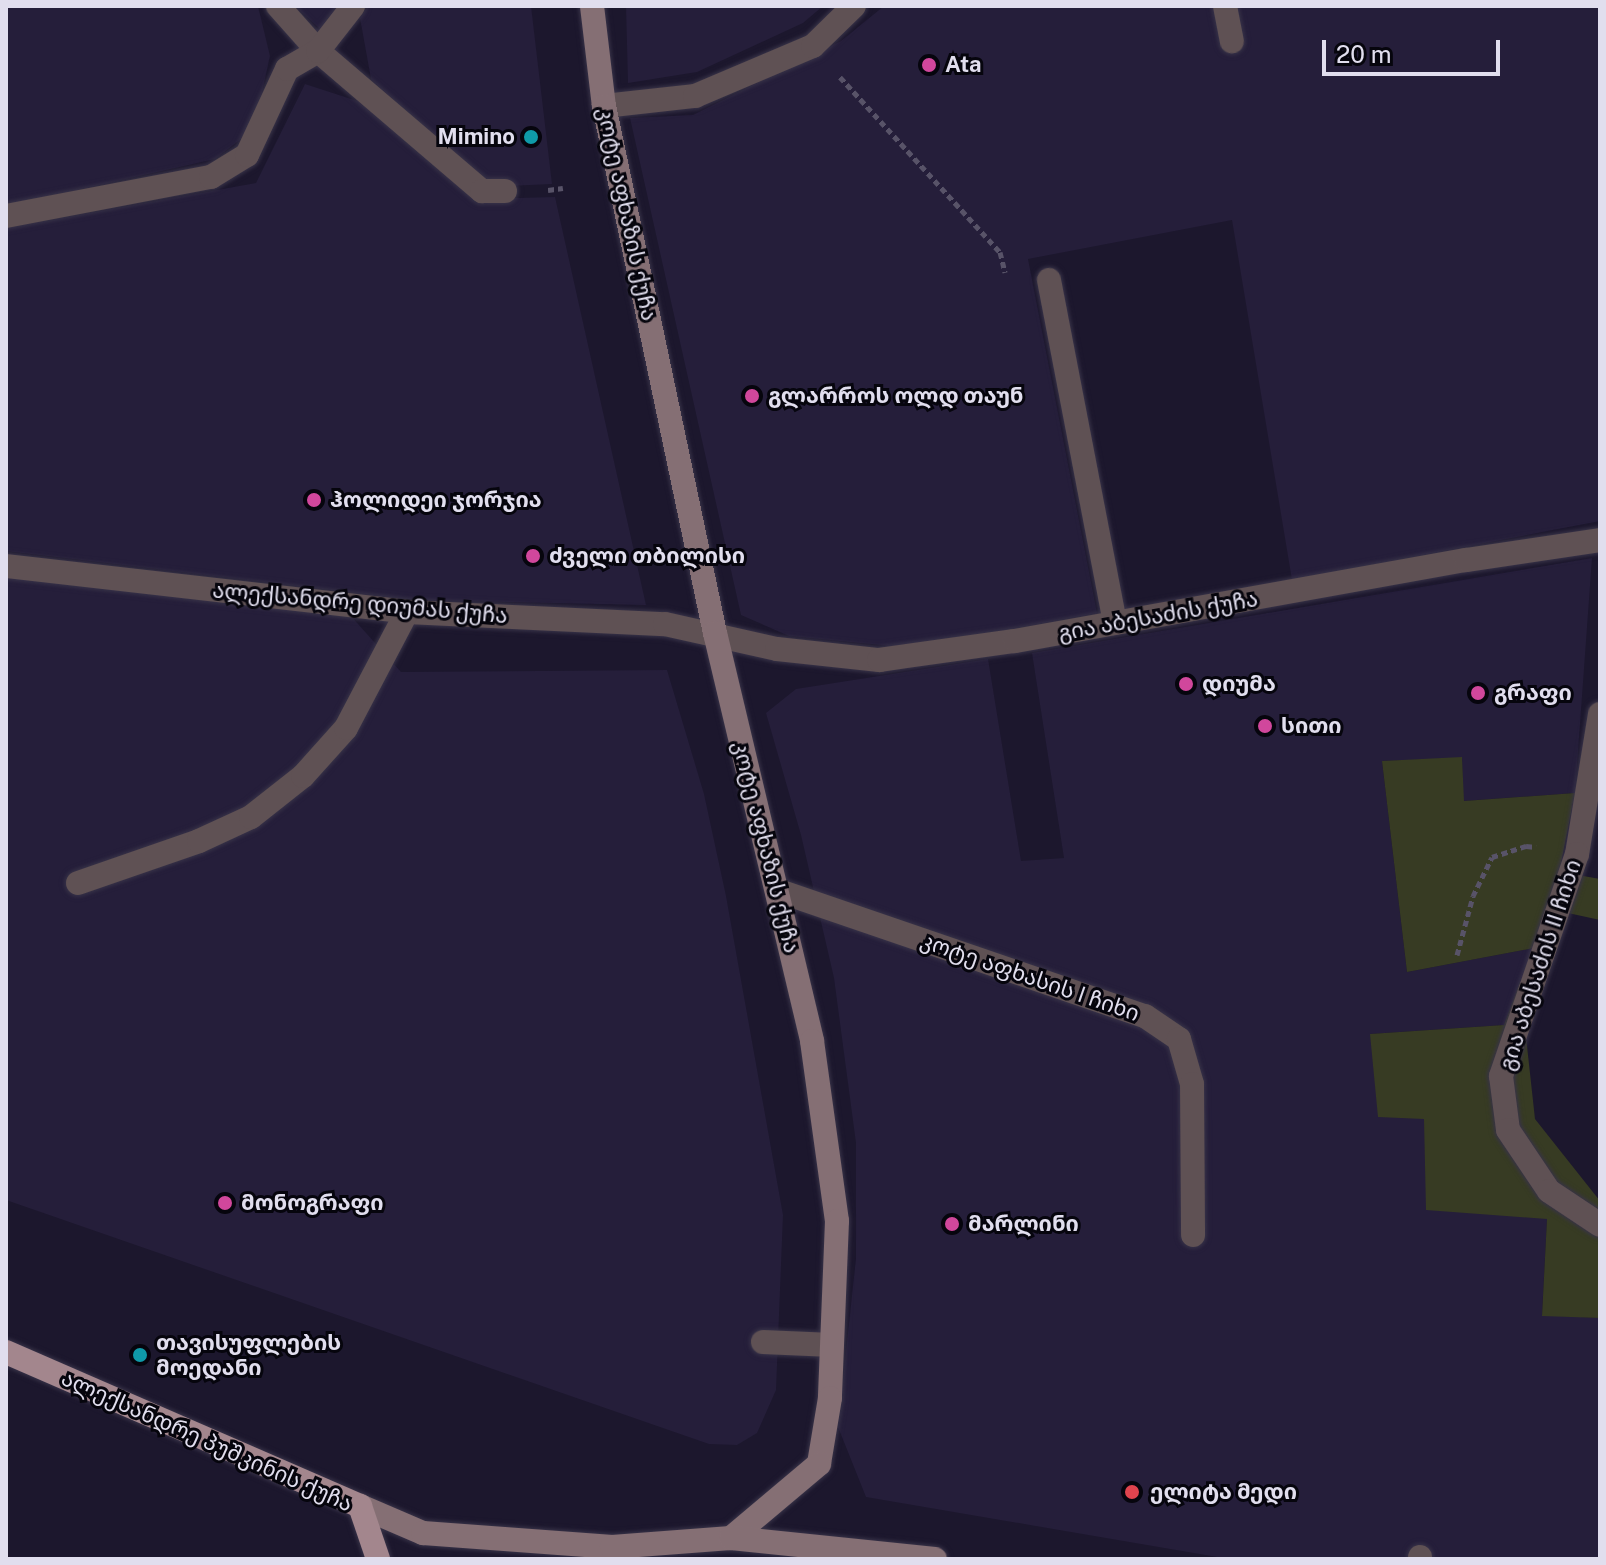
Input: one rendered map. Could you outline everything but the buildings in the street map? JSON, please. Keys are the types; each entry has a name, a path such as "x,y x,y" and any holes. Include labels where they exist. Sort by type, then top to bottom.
{"main road":[{"name":"ალექსანდრე პუშკინის ქუჩა","path":"6,1352 360,1506 378,1559"}],"street":[{"path":"278,6 318,51 482,191 505,191"},
{"path":"6,216 211,177 247,155 287,69 318,51 353,6"},
{"name":"კოტე აფხაზის ქუჩა","path":"592,6 604,106 715,633 755,809 779,891 812,1041 837,1221 830,1398 819,1464 731,1538"},
{"path":"604,106 695,96 813,46 854,6"},
{"path":"1225,6 1232,41"},
{"path":"1049,280 1115,623"},
{"name":"გია აბესაძის ქუჩა","path":"715,633 777,649 879,660 1600,540"},
{"name":"ალექსანდრე დიუმას ქუჩა","path":"6,566 407,612 665,624 715,633"},
{"path":"78,883 199,841 251,817 303,776 346,728 407,612"},
{"name":"გია აბესაძის II ჩიხი","path":"1600,714 1577,854 1501,1076 1508,1130 1549,1191 1600,1225"},
{"name":"კოტე აფხასის I ჩიხი","path":"779,891 1145,1016 1179,1039 1192,1084 1193,1235"},
{"path":"763,1342 832,1345"},
{"path":"360,1506 423,1533 612,1547 731,1538 935,1559"},
{"path":"579,1559 612,1547"}],"path":[{"path":"813,46 1000,252 1006,276"},
{"path":"547,190 563,188"},
{"path":"1457,955 1473,896 1492,857 1526,846 1577,854"}],"shaded area":[{"path":"6,6 258,6 270,56 254,129 215,159 6,206"},
{"path":"295,6 338,6 320,29"},
{"path":"368,6 531,6 552,184 486,187 371,79 360,18"},
{"path":"626,6 823,6 803,23 697,72 628,83"},
{"path":"884,6 1600,6 1600,521 1292,580 1232,220 1028,259 1097,613 912,648 789,636 741,615 630,118 693,115 841,41"},
{"path":"305,84 382,109 476,199 555,197 646,605 414,600 6,551 6,228 256,183"},
{"path":"1592,558 1575,793 1463,801 1462,758 1382,761 1407,972 1534,948 1504,1025 1370,1034 1424,1119 1547,1219 1542,1315 1600,1318 1600,1559 1229,1559 866,1497 838,1427 856,1258 856,1143 834,978 801,835 766,713 796,689 988,659 1021,861 1064,858 1032,653"},
{"path":"6,574 350,615 401,672 667,670 704,794 726,896 783,1215 776,1390 757,1433 737,1445 709,1444 6,1200"}],"green space":[{"path":"1462,757 1464,801 1575,793 1552,908 1534,948 1407,972 1382,761"},
{"path":"1578,875 1600,879 1600,920 1568,913"},
{"path":"1520,982 1535,1119 1600,1201 1600,1318 1542,1316 1547,1219 1426,1210 1424,1119 1378,1117 1370,1034 1504,1025"}],"place":[{"name":"Ata","path":"929,65"},
{"name":"Mimino","path":"531,137"},
{"name":"გლარროს ოლდ თაუნ","path":"752,396"},
{"name":"ჰოლიდეი ჯორჯია","path":"314,500"},
{"name":"ძველი თბილისი","path":"533,556"},
{"name":"დიუმა","path":"1186,684"},
{"name":"გრაფი","path":"1478,693"},
{"name":"სითი","path":"1265,726"},
{"name":"მონოგრაფი","path":"225,1203"},
{"name":"მარლინი","path":"952,1224"},
{"name":"თავისუფლების მოედანი","path":"140,1355"},
{"name":"ელიტა მედი","path":"1132,1492"}]}
